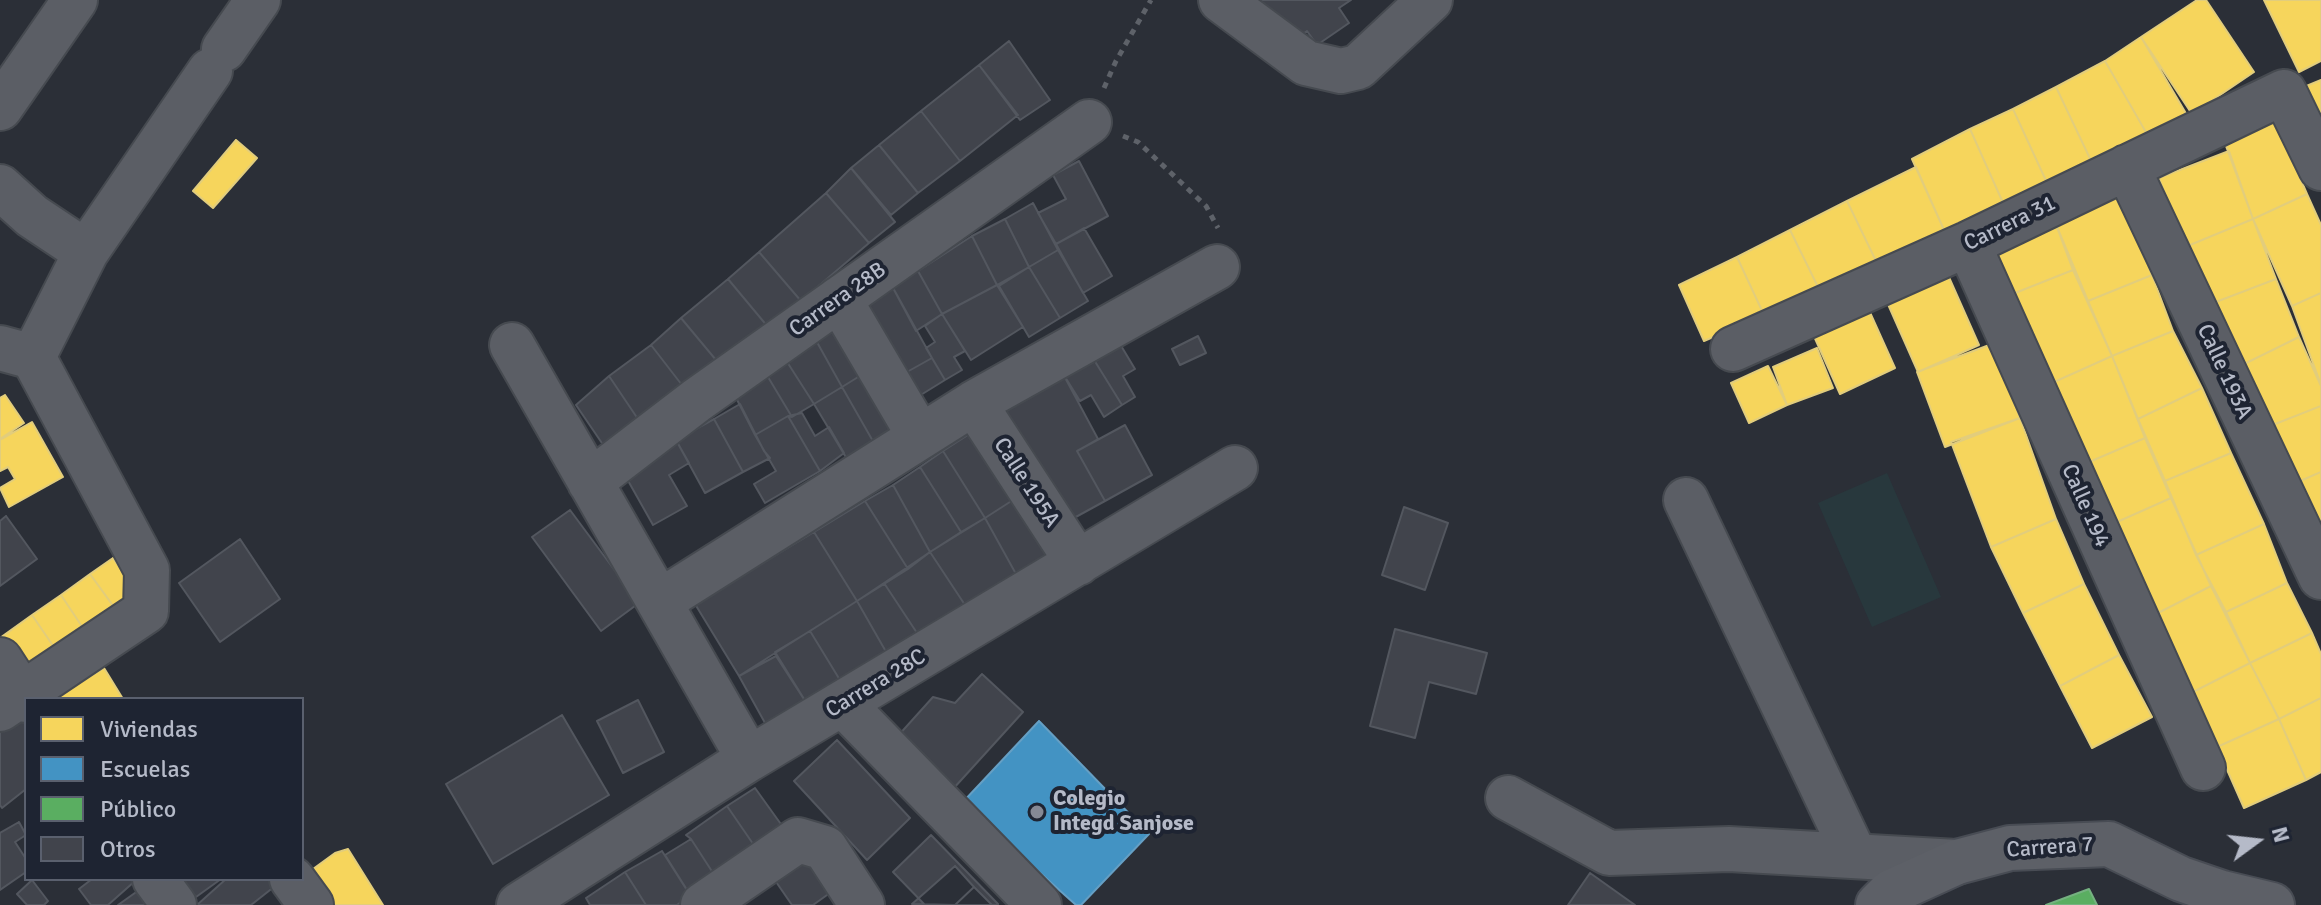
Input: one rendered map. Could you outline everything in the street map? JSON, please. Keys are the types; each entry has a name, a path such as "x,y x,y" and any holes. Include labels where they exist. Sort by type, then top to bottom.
{"main road":[{"name":"Carrera 7","path":"1878,905 1891,892 1957,862 2010,848 2109,844 2181,879 2272,905"}],"street":[{"path":"0,108 75,0"},
{"path":"12,691 146,611 147,570 16,352 258,0"},
{"path":"1221,0 1306,63 1341,71 1358,67 1430,0"},
{"name":"Carrera 31","path":"1733,349 1968,244 2284,92 2321,168"},
{"name":"Carrera 28B","path":"590,482 697,400 1089,122"},
{"name":"Calle 193A","path":"2127,167 2321,577"},
{"path":"0,187 32,216 86,252"},
{"name":"Calle 194","path":"1968,244 2203,768"},
{"path":"659,602 974,403 1217,267"},
{"path":"839,299 920,437"},
{"path":"512,345 749,759"},
{"name":"Calle 195A","path":"974,403 1078,563"},
{"name":"Carrera 28C","path":"519,905 749,759 1235,468"},
{"path":"1686,500 1855,856"},
{"path":"843,704 1039,905"},
{"path":"1508,798 1609,853 1729,849 1957,862"},
{"path":"703,905 798,840 825,848 862,905"},
{"path":"156,881 174,905"},
{"path":"293,881 311,905"}],"path":[{"path":"1151,0 1116,61 1089,122 1138,142 1206,206 1228,246 1217,267"}],"shaded area":[{"path":"1887,473 1941,597 1872,627 1818,503"}],"building: Viviendas":[{"path":"2197,0 2206,0 2254,72 2192,114 2141,37"},
{"path":"2264,0 2321,0 2321,61 2299,72"},
{"path":"2141,37 2191,122 2151,141 2105,61"},
{"path":"2105,61 2151,141 2094,167 2056,87"},
{"path":"2321,80 2321,129 2304,87"},
{"path":"2056,87 2094,167 2048,185 2013,109"},
{"path":"2013,109 2048,185 2004,205 1970,129"},
{"path":"2274,118 2307,194 2253,219 2223,138"},
{"path":"1970,129 2004,205 1944,230 1912,159"},
{"path":"236,140 257,158 213,208 193,191"},
{"path":"2229,151 2253,219 2185,247 2159,178"},
{"path":"1916,167 1944,230 1876,261 1847,201"},
{"path":"2307,194 2321,225 2321,293 2292,306 2253,219"},
{"path":"2119,195 2152,275 2088,301 2055,222"},
{"path":"1847,201 1876,261 1819,289 1790,230"},
{"path":"2253,219 2276,279 2208,305 2185,247"},
{"path":"2055,222 2073,270 2005,297 1986,250"},
{"path":"1790,230 1819,289 1764,315 1737,257"},
{"path":"1737,257 1764,315 1704,341 1679,285"},
{"path":"2073,270 2112,356 2043,387 2005,297"},
{"path":"1948,275 1979,345 1918,372 1887,302"},
{"path":"2152,275 2173,331 2112,356 2088,301"},
{"path":"2276,279 2299,337 2238,367 2208,305"},
{"path":"2321,293 2321,385 2292,306"},
{"path":"1868,308 1895,368 1840,394 1813,334"},
{"path":"2173,331 2202,388 2138,419 2112,356"},
{"path":"2299,337 2321,386 2321,406 2265,428 2238,367"},
{"path":"1992,344 2020,418 1945,447 1917,372"},
{"path":"1817,348 1833,388 1787,405 1773,367"},
{"path":"2112,356 2145,438 2080,466 2043,387"},
{"path":"1768,366 1787,405 1749,423 1731,383"},
{"path":"2202,388 2231,453 2165,481 2138,419"},
{"path":"5,395 24,423 0,439 0,398"},
{"path":"2321,406 2321,472 2291,485 2265,428"},
{"path":"2020,418 2056,519 1991,547 1951,442"},
{"path":"32,422 63,477 9,507 0,488 15,479 8,467 0,471 0,440"},
{"path":"2145,438 2171,498 2108,526 2080,466"},
{"path":"2231,453 2264,524 2196,555 2165,481"},
{"path":"2321,472 2321,537 2291,485"},
{"path":"2171,498 2211,586 2152,616 2108,526"},
{"path":"2056,519 2084,584 2023,613 1991,547"},
{"path":"2264,524 2287,583 2226,612 2196,555"},
{"path":"113,558 139,596 117,611 90,574"},
{"path":"90,574 124,621 87,634 61,595"},
{"path":"2287,583 2312,633 2250,663 2226,612"},
{"path":"2084,584 2119,655 2060,686 2023,613"},
{"path":"2211,586 2250,663 2191,693 2152,616"},
{"path":"61,595 87,634 58,653 32,615"},
{"path":"32,615 58,653 26,676 0,638"},
{"path":"2312,633 2321,654 2321,698 2279,719 2250,663"},
{"path":"2119,655 2152,717 2092,748 2060,686"},
{"path":"2250,663 2279,719 2217,747 2191,693"},
{"path":"104,668 122,697 56,697"},
{"path":"2321,698 2321,772 2306,780 2279,719"},
{"path":"2279,719 2306,780 2244,808 2217,747"},
{"path":"348,849 383,905 316,905 304,876 335,853"}],"building: Escuelas":[{"path":"1039,721 1149,834 1081,905 1076,905 962,803"}],"building: Público":[{"path":"2089,889 2097,905 2046,905"}],"building: Otros":[{"path":"1252,0 1351,0 1339,8 1349,23 1317,45 1307,31 1284,47"},
{"path":"1009,41 1050,100 1020,120 979,65"},
{"path":"979,65 1018,115 960,161 921,111"},
{"path":"921,111 960,161 918,193 879,145"},
{"path":"879,145 918,193 891,215 851,168"},
{"path":"1079,161 1108,216 1056,244 1038,213 1066,199 1053,175"},
{"path":"851,168 895,222 869,243 826,193"},
{"path":"826,193 869,243 801,301 759,252"},
{"path":"1033,203 1058,250 1029,267 1005,219"},
{"path":"1005,219 1029,267 997,285 972,236"},
{"path":"1084,228 1112,276 1083,293 1056,244"},
{"path":"972,236 997,285 942,314 918,271"},
{"path":"1058,250 1088,301 1060,318 1029,267"},
{"path":"759,252 801,301 768,327 728,279"},
{"path":"1029,267 1060,318 1029,337 999,286"},
{"path":"918,271 942,314 916,331 892,286"},
{"path":"728,279 768,327 726,372 681,318"},
{"path":"997,285 1023,327 971,360 942,314"},
{"path":"892,286 932,358 898,377 860,304"},
{"path":"942,314 965,351 954,357 962,370 945,380 926,348 935,342 925,326"},
{"path":"681,318 726,372 692,398 651,345"},
{"path":"841,319 871,369 842,387 813,335"},
{"path":"813,335 842,387 814,404 782,354"},
{"path":"1198,336 1206,353 1180,365 1172,349"},
{"path":"1117,339 1135,369 1123,376 1135,397 1122,405 1091,355"},
{"path":"651,345 692,398 646,431 609,376"},
{"path":"782,354 814,404 792,417 762,367"},
{"path":"1091,355 1122,405 1104,417 1091,395 1080,401 1062,372"},
{"path":"932,358 945,380 911,401 898,377"},
{"path":"762,367 792,417 788,416 755,435 730,386"},
{"path":"871,369 903,426 874,443 842,387"},
{"path":"1062,372 1098,439 1077,451 1105,501 1063,524 999,407"},
{"path":"609,376 646,431 608,452 576,405"},
{"path":"842,387 874,443 847,459 814,404"},
{"path":"740,404 770,458 743,472 714,419"},
{"path":"802,413 815,436 829,427 844,453 820,471 788,416"},
{"path":"788,416 820,471 765,503 754,484 776,471 755,435"},
{"path":"714,419 743,472 705,493 676,440"},
{"path":"1125,425 1152,475 1105,501 1077,451"},
{"path":"971,433 1013,500 985,518 943,451"},
{"path":"676,440 689,463 669,475 687,506 653,525 622,470"},
{"path":"943,451 985,518 961,532 920,467"},
{"path":"920,467 961,532 930,552 893,485"},
{"path":"893,485 930,552 908,569 865,501"},
{"path":"1013,500 1053,555 1016,574 985,518"},
{"path":"865,501 908,569 857,601 814,532"},
{"path":"1404,507 1448,523 1425,590 1382,575"},
{"path":"570,510 639,603 601,631 532,537"},
{"path":"6,516 37,559 0,586 0,521"},
{"path":"985,518 1016,574 965,605 930,552"},
{"path":"814,532 857,601 739,676 695,604"},
{"path":"240,539 280,599 220,642 179,583"},
{"path":"930,552 965,605 919,636 884,583"},
{"path":"884,583 919,636 889,657 857,601"},
{"path":"857,601 889,657 843,685 810,631"},
{"path":"1395,629 1487,653 1476,694 1429,682 1415,738 1370,726"},
{"path":"810,631 843,685 809,707 775,652"},
{"path":"776,656 809,707 770,732 739,676"},
{"path":"982,674 1023,712 953,789 897,737 933,697 955,703"},
{"path":"638,700 664,752 623,773 597,721"},
{"path":"17,714 24,723 24,791 2,808 0,805 0,725"},
{"path":"562,715 609,795 493,864 446,784"},
{"path":"837,740 910,818 867,860 794,781"},
{"path":"755,788 788,834 760,854 727,806"},
{"path":"727,806 760,854 715,876 686,835"},
{"path":"19,822 24,831 24,836 15,842 24,856 24,873 0,890 0,833"},
{"path":"931,835 998,905 925,905 893,872"},
{"path":"691,839 715,876 689,893 665,855"},
{"path":"662,851 690,895 677,905 646,905 625,872"},
{"path":"809,852 834,890 813,905 792,905 772,876"},
{"path":"955,866 974,887 955,905 912,904"},
{"path":"625,872 646,905 590,905 586,898"},
{"path":"1590,873 1635,905 1568,905"},
{"path":"33,881 48,901 44,905 27,905 17,894"},
{"path":"89,881 135,881 108,905 91,905 79,889"},
{"path":"154,881 170,905 118,905"},
{"path":"184,881 218,881 196,897"},
{"path":"224,881 281,881 251,905 197,905"},
{"path":"974,887 992,905 955,905"}],"place":[{"name":"Colegio Integd Sanjose","path":"1037,812"}]}
